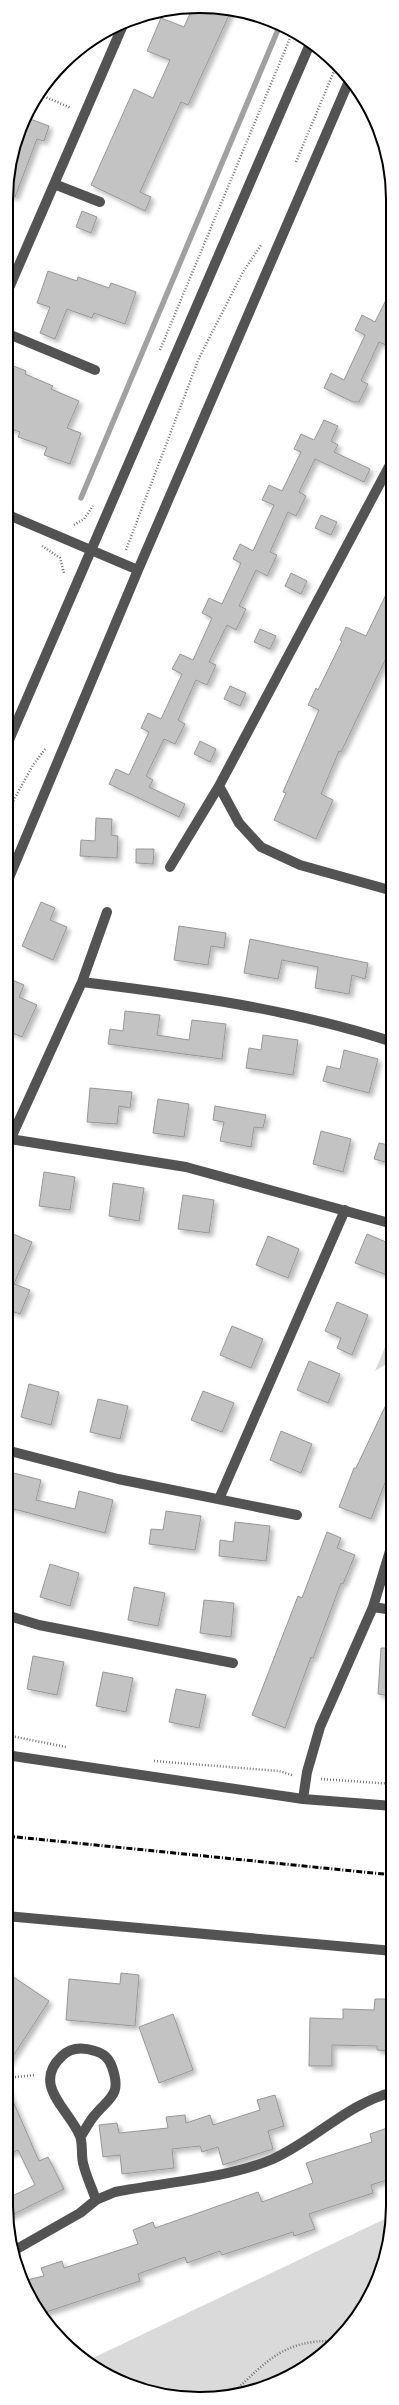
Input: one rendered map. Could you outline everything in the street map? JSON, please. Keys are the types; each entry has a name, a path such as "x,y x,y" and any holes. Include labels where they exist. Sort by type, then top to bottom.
{"street":[{"path":"13,279 121,30"},
{"path":"13,731 308,48"},
{"path":"13,868 138,570 347,86"},
{"path":"54,184 100,202"},
{"path":"13,336 95,370"},
{"path":"170,867 219,786 386,472"},
{"path":"13,517 138,570"},
{"path":"219,786 239,823 261,847 300,864 386,889"},
{"path":"13,1133 82,982 107,912"},
{"path":"82,982 220,1000 359,1031 386,1040"},
{"path":"13,1145 186,1167 386,1222"},
{"path":"219,1499 345,1210"},
{"path":"13,1452 118,1479 297,1514"},
{"path":"303,1798 306,1778 320,1727 373,1607 386,1565"},
{"path":"373,1607 386,1609"},
{"path":"13,1617 39,1625 233,1663"},
{"path":"13,1756 303,1798 386,1805"},
{"path":"13,1917 386,1950"},
{"path":"81,2136 94,2116 108,2104 115,2092 116,2079 110,2061 101,2052 83,2047 67,2052 55,2062 50,2074 51,2089 81,2136 83,2162 96,2200"},
{"path":"18,2248 80,2213 96,2200 115,2192 250,2168 275,2158 372,2097 386,2094"}],"path":[{"path":"157,357 291,37"},
{"path":"296,164 334,71"},
{"path":"44,96 84,114"},
{"path":"122,563 198,358 243,272 263,242"},
{"path":"74,525 84,519 95,503"},
{"path":"13,801 33,765 47,746"},
{"path":"13,1736 69,1748"},
{"path":"152,1760 279,1771 306,1778 386,1784"},
{"path":"13,2077 50,2074"},
{"path":"239,2388 271,2356 299,2344 326,2342"}],"shaded area":[{"path":"386,1345 386,1364 375,1371"},
{"path":"386,2218 380,2254 367,2288 355,2309 340,2328 322,2346 303,2361 282,2373 248,2386 212,2392 187,2392 151,2386 128,2378 92,2358"}],"building":[{"path":"190,13 212,13 229,16 188,105 181,102 140,192 151,197 145,211 91,185 134,89 153,98 170,60 147,51 161,18 184,27"},
{"path":"31,119 49,126 44,141 37,139 15,197 13,196 13,187 19,151"},
{"path":"82,211 97,217 91,233 76,227"},
{"path":"48,271 77,281 78,277 109,288 111,283 136,292 125,324 94,313 92,318 67,309 55,339 40,333 50,307 37,303"},
{"path":"386,300 386,345 379,342 361,381 368,384 359,402 353,402 324,388 331,373 344,380 365,335 355,330 362,315 375,322"},
{"path":"13,366 26,371 25,374 53,386 51,389 79,401 67,428 81,433 70,464 44,455 47,447 18,437 20,432 13,430"},
{"path":"324,420 338,426 331,441 338,445 334,452 370,469 364,482 315,459 299,492 306,496 296,516 288,512 270,552 277,555 267,576 256,570 239,606 246,609 236,630 227,625 209,662 216,665 207,685 196,680 178,720 185,724 175,744 164,739 146,776 153,780 149,787 185,804 179,817 109,784 116,769 129,775 149,732 141,728 148,713 161,719 182,674 172,669 180,654 193,660 212,618 202,613 209,598 222,604 241,563 233,559 240,544 253,551 274,505 262,500 269,485 282,491 301,452 294,449 301,434 314,440"},
{"path":"321,515 337,522 331,535 315,528"},
{"path":"291,573 307,581 301,594 285,586"},
{"path":"386,595 386,658 341,752 339,751 321,794 333,800 316,839 274,820 286,793 283,792 319,710 308,705 316,688 318,690 342,641 340,640 346,627 366,636"},
{"path":"260,629 276,636 270,649 254,642"},
{"path":"230,686 246,693 240,706 224,699"},
{"path":"200,741 216,749 210,762 194,754"},
{"path":"96,818 112,819 111,835 118,836 117,858 80,856 81,840 95,841"},
{"path":"136,849 154,849 153,864 136,863"},
{"path":"41,902 55,908 50,920 67,927 53,960 22,946"},
{"path":"179,926 226,933 224,948 211,946 208,965 174,960"},
{"path":"250,939 368,963 365,979 352,975 349,994 315,988 318,967 282,960 278,979 244,973"},
{"path":"13,980 24,985 19,997 37,1005 22,1037 13,1033"},
{"path":"125,1011 160,1015 157,1035 189,1040 192,1020 226,1024 222,1059 108,1044 110,1029 123,1031"},
{"path":"263,1035 298,1040 293,1075 246,1068 249,1048 261,1050"},
{"path":"344,1050 378,1059 369,1093 323,1081 327,1066 340,1069"},
{"path":"90,1088 132,1092 130,1108 119,1106 117,1124 87,1122"},
{"path":"158,1099 189,1104 184,1137 153,1133"},
{"path":"215,1106 266,1115 263,1128 254,1127 251,1147 220,1141 224,1122 213,1120"},
{"path":"321,1131 351,1139 343,1172 313,1164"},
{"path":"379,1143 386,1144 386,1162 374,1159"},
{"path":"44,1172 75,1177 70,1210 39,1206"},
{"path":"113,1183 144,1188 139,1221 109,1216"},
{"path":"183,1195 214,1200 209,1233 178,1229"},
{"path":"13,1234 32,1242 14,1284 30,1290 20,1314 13,1312"},
{"path":"367,1234 386,1242 386,1275 355,1263"},
{"path":"268,1236 299,1249 288,1278 256,1265"},
{"path":"337,1302 368,1315 352,1355 337,1348 341,1338 325,1331"},
{"path":"232,1326 263,1339 251,1368 220,1355"},
{"path":"309,1361 340,1374 328,1403 297,1390"},
{"path":"29,1384 59,1392 51,1425 21,1417"},
{"path":"203,1391 234,1403 222,1432 191,1420"},
{"path":"98,1399 128,1406 120,1439 90,1432"},
{"path":"386,1405 386,1480 371,1519 339,1507 354,1468 356,1468"},
{"path":"281,1431 312,1444 301,1473 270,1460"},
{"path":"13,1473 41,1480 36,1500 75,1509 79,1491 113,1500 105,1533 13,1509"},
{"path":"166,1511 201,1516 195,1550 149,1544 151,1529 163,1530"},
{"path":"235,1522 270,1526 266,1561 219,1556 220,1540 233,1542"},
{"path":"327,1532 341,1538 337,1548 355,1555 343,1584 341,1583 313,1658 311,1657 285,1728 252,1715 298,1596 302,1598"},
{"path":"50,1564 79,1573 70,1606 40,1597"},
{"path":"134,1587 165,1593 158,1626 128,1620"},
{"path":"204,1600 234,1603 231,1637 200,1633"},
{"path":"381,1648 386,1648 386,1695 378,1694"},
{"path":"33,1656 64,1662 57,1695 27,1689"},
{"path":"103,1672 133,1678 126,1712 96,1706"},
{"path":"176,1689 206,1695 199,1728 169,1722"},
{"path":"121,1973 139,1975 135,2026 66,2020 69,1979 120,1984"},
{"path":"13,1977 49,2001 13,2056"},
{"path":"375,1999 386,1999 386,2051 377,2050 377,2046 332,2045 332,2066 309,2066 310,2018 343,2019 343,2009 374,2010"},
{"path":"173,2014 193,2070 159,2083 139,2027"},
{"path":"275,2095 284,2126 268,2131 273,2149 223,2165 218,2147 202,2152 200,2146 172,2149 174,2168 122,2174 120,2155 103,2157 99,2125 117,2123 119,2133 168,2128 166,2117 185,2115 186,2123 210,2115 213,2125 260,2110 257,2100"},
{"path":"13,2101 39,2161 48,2157 64,2189 13,2214 13,2196 35,2185 18,2150 13,2152"},
{"path":"386,2128 386,2180 371,2185 373,2193 309,2214 315,2229 294,2236 293,2232 222,2255 220,2251 187,2263 185,2257 138,2274 140,2281 46,2312 28,2280 44,2276 41,2268 62,2261 64,2268 138,2244 133,2230 153,2222 155,2228 258,2192 262,2202 313,2183 306,2163 372,2142 370,2134"}],"waterway":[{"path":"81,498 278,30"}],"railway":[{"path":"13,1837 386,1874"}]}
